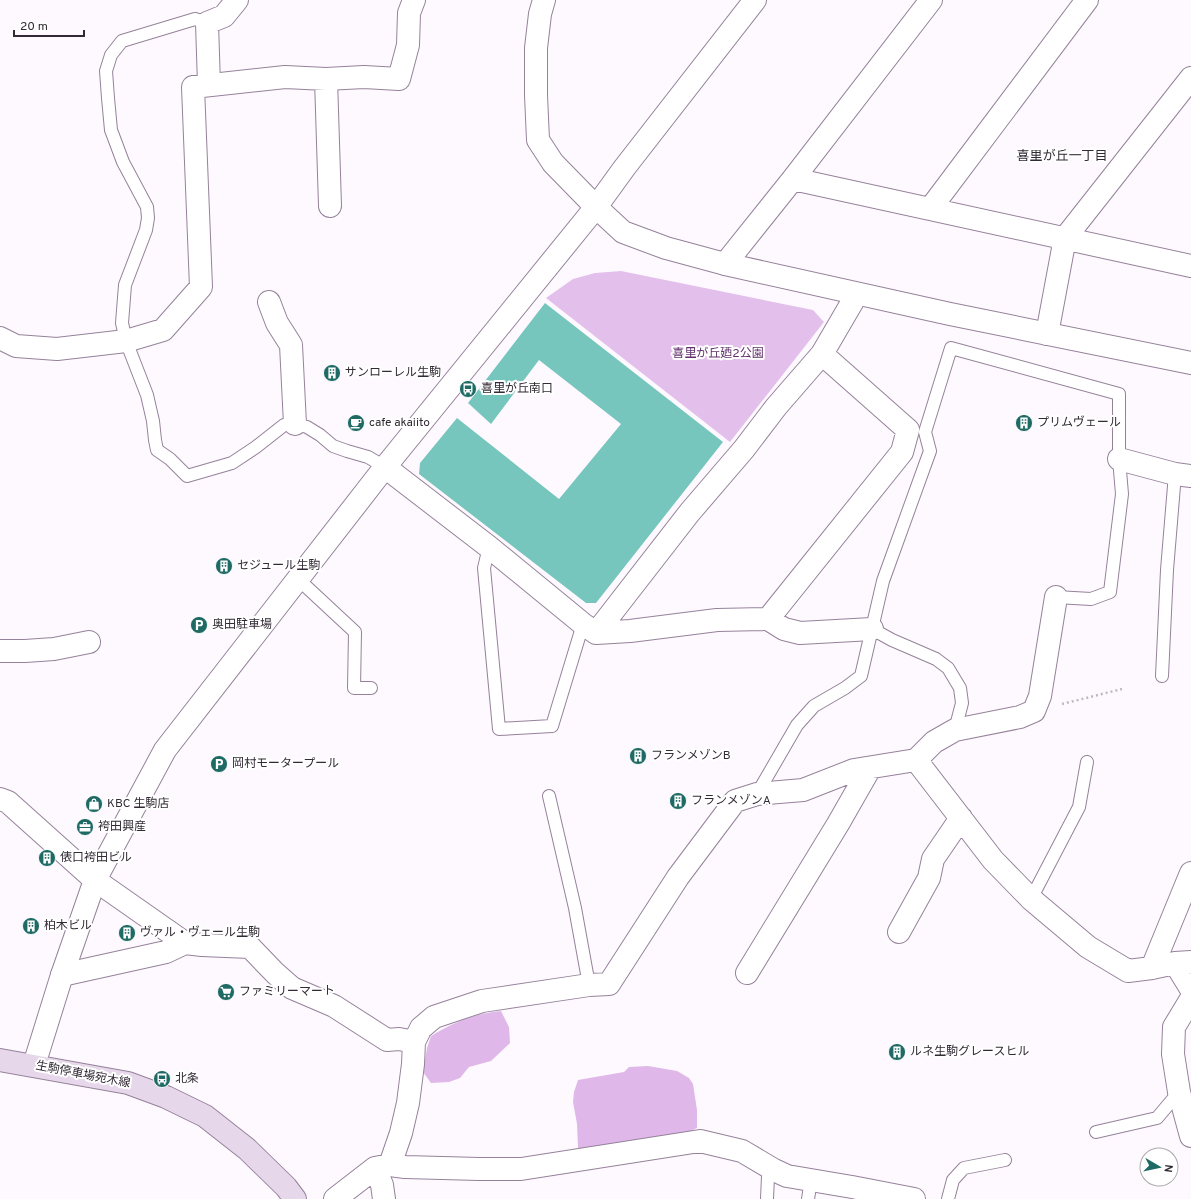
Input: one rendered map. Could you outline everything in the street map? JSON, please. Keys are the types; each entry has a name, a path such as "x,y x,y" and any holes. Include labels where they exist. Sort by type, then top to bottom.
{"main road":[{"name":"生駒停車場宛木線","path":"0,1060 128,1082 166,1097 205,1116 247,1149 286,1187 295,1199"}],"street":[{"path":"209,85 207,23 224,16 237,0"},
{"path":"0,338 16,346 57,349 126,341 163,330 201,287 193,87 285,77 326,79 364,76 399,79 408,45 410,13 414,0"},
{"path":"544,0 540,14 536,48 538,140 553,163 623,232 666,248 724,264 856,294 1191,363"},
{"path":"34,1065 62,975 95,880 165,750 385,466 596,207 755,0"},
{"path":"724,264 793,179 931,0"},
{"path":"930,209 1079,2"},
{"path":"1047,334 1065,238 1191,78"},
{"path":"326,79 330,206"},
{"path":"793,179 1191,266"},
{"path":"590,628 744,449 776,407 822,354 856,294"},
{"path":"268,302 277,322 291,345 295,424"},
{"path":"768,618 902,452 917,431 822,354"},
{"path":"1118,459 1183,475"},
{"path":"385,466 590,628 630,631 717,620 768,618 784,629 800,633 872,629"},
{"path":"335,1199 382,1166 401,1133 408,1103 414,1064 414,1042 421,1028 434,1017 482,1001 589,985 609,984 678,877 736,801 757,794 803,790 854,770 916,760 934,742 955,730 1020,717 1034,712 1040,696 1056,597"},
{"path":"0,651 25,652 54,649 89,642"},
{"path":"916,760 994,860 1031,899 1088,947 1128,971 1183,963 1191,989"},
{"path":"747,973 838,824 870,768"},
{"path":"0,799 8,802 95,880 185,943 250,947 292,988 334,1006 387,1040 399,1039 414,1042"},
{"path":"899,932 929,878 933,859 961,818"},
{"path":"1152,968 1191,873"},
{"path":"62,975 166,952 185,943"},
{"path":"1191,999 1174,1027 1173,1054 1179,1092 1191,1136"},
{"path":"382,1166 405,1168 521,1169 700,1141 742,1151 810,1189 914,1199"},
{"path":"382,1166 384,1199"}],"lane":[{"path":"207,23 195,19 122,41 111,55 106,71 111,130 123,162 147,207 148,218 146,230 125,284 122,322 126,341 147,395 153,421 157,450 170,459 187,476 232,463 284,426 295,424 307,427 320,435 333,446 368,457 385,466"},
{"path":"757,794 796,725 814,706 862,676 883,581 930,451 917,431 951,348 1119,394 1118,459 1122,494 1110,592 1091,600 1056,597"},
{"path":"1162,676 1166,570 1183,475"},
{"path":"489,547 484,568 499,729 552,726 590,628"},
{"path":"298,579 355,632 354,688 371,688"},
{"path":"872,629 936,660 948,668 960,688 962,703 955,730"},
{"path":"1031,899 1079,807 1087,762"},
{"path":"549,796 575,908 589,985"},
{"path":"1096,1132 1157,1118 1179,1092"},
{"path":"948,1199 953,1180 964,1168 1006,1160"},
{"path":"767,1199 768,1176 774,1170"}],"path":[{"path":"1034,712 1122,689"}],"green space":[{"name":"喜里が丘廼2公園","path":"621,271 813,310 824,322 730,442 546,298 573,279 595,273"}],"shaded area":[{"path":"545,303 723,442 596,603 586,603 419,474 420,463 457,418 559,499 621,424 539,360 491,424 468,403"},
{"path":"501,1011 509,1027 510,1043 491,1061 469,1067 460,1078 449,1082 431,1083 423,1072 427,1048 431,1036 464,1019"},
{"path":"648,1066 677,1071 689,1078 693,1084 697,1110 697,1128 680,1136 585,1150 578,1148 577,1124 573,1102 574,1092 578,1080 624,1072 629,1067"}],"place":[{"name":"サンローレル生駒","path":"332,373"},
{"name":"喜里が丘南口","path":"468,389"},
{"name":"cafe akaiito","path":"356,423"},
{"name":"プリムヴェール","path":"1024,423"},
{"name":"セジュール生駒","path":"224,566"},
{"name":"奥田駐車場","path":"199,625"},
{"name":"フランメゾンB","path":"638,756"},
{"name":"岡村モータープール","path":"219,764"},
{"name":"フランメゾンA","path":"678,801"},
{"name":"KBC 生駒店","path":"94,804"},
{"name":"袴田興産","path":"85,827"},
{"name":"俵口袴田ビル","path":"47,858"},
{"name":"柏木ビル","path":"31,926"},
{"name":"ヴァル・ヴェール生駒","path":"127,933"},
{"name":"ファミリーマート","path":"226,992"},
{"name":"ルネ生駒グレースヒル","path":"897,1052"},
{"name":"北条","path":"162,1079"}],"district":[{"name":"喜里が丘一丁目","path":"1062,157"}]}
